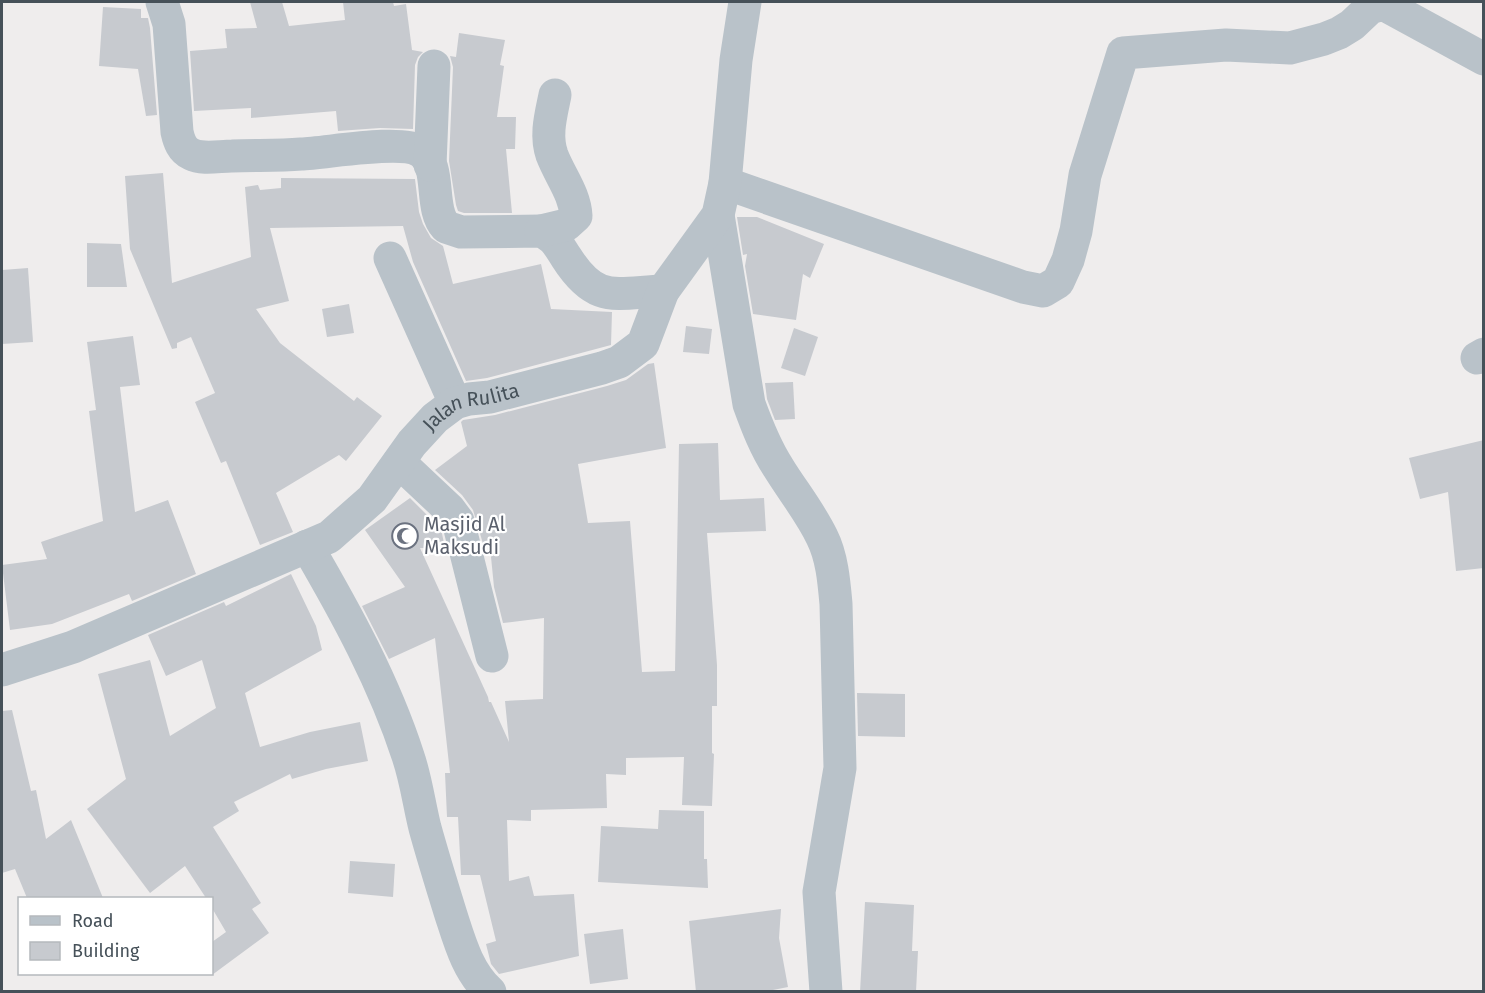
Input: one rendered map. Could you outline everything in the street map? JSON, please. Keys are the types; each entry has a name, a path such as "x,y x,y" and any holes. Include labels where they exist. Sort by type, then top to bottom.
{"street":[{"path":"162,2 169,24 177,132 179,143 185,150 207,157 407,147 426,156 434,175 438,214 446,227 461,232 541,231 566,225 576,216 576,205 552,155 549,141 549,126 555,95"},
{"name":"Jalan Rulita","path":"2,670 73,647 329,537 360,512 425,429 446,408 455,403 490,397 602,368 619,362 643,344 663,291 718,215 725,183 736,60 745,2"},
{"path":"725,183 1023,288 1043,291 1058,282 1068,260 1076,231 1085,175 1123,53 1226,45 1290,48 1339,33 1352,25 1370,8 1383,4 1484,59"},
{"path":"430,165 434,66"},
{"path":"718,215 749,404 760,433 777,465 823,538 834,579 840,768 819,892 826,992"},
{"path":"541,231 551,236 570,264 594,289 607,294 663,291"},
{"path":"390,258 455,403"},
{"path":"399,462 458,521 492,656"},
{"path":"307,546 344,609 390,710 409,757 425,827 459,939 471,969 481,984 490,992"}],"building":[{"path":"250,2 282,2 289,26 345,20 343,2 393,2 394,6 406,4 412,50 423,52 415,65 413,129 380,128 338,131 336,111 251,118 251,108 194,111 190,51 227,48 225,29 257,28"},
{"path":"103,7 141,9 141,18 148,18 157,115 146,116 138,69 99,66"},
{"path":"459,33 505,40 500,65 504,66 497,117 516,117 515,149 506,149 512,213 464,213 458,211 456,205 449,161 453,67 450,56 456,57"},
{"path":"163,173 172,283 251,257 245,187 258,185 260,190 281,188 281,178 415,179 419,212 423,224 431,238 443,246 453,284 541,264 551,309 612,312 611,345 487,378 466,381 413,262 403,226 270,228 289,301 256,309 280,343 354,401 357,397 382,416 346,461 339,455 276,493 293,532 260,545 226,461 221,463 195,402 215,393 191,337 177,343 177,348 172,349 130,249 125,176"},
{"path":"737,217 757,217 824,244 810,278 803,274 796,320 753,314 745,266 747,254 743,255"},
{"path":"87,243 121,244 127,287 87,287"},
{"path":"28,268 33,342 2,344 2,270"},
{"path":"349,304 354,333 327,337 322,309"},
{"path":"686,326 712,329 709,354 683,352"},
{"path":"794,328 818,337 805,376 781,368"},
{"path":"133,336 140,385 120,387 135,512 168,500 196,574 132,601 129,594 52,624 10,630 2,565 47,559 41,542 103,521 89,411 96,410 87,342"},
{"path":"654,363 666,448 578,464 588,523 630,521 642,672 675,671 679,444 718,443 720,500 764,498 766,531 707,533 717,665 717,706 712,706 712,753 714,754 712,806 682,805 684,757 626,758 626,775 606,774 607,808 531,810 531,821 507,820 509,881 529,876 534,896 574,894 579,956 499,974 491,964 486,944 496,941 480,875 461,875 458,817 447,817 445,773 450,773 435,638 389,659 362,606 405,587 365,530 410,498 441,529 445,548 420,548 509,742 505,701 543,699 544,618 503,623 494,587 490,547 484,547 473,510 462,495 435,470 467,446 461,422 463,420 495,415 607,386 626,380 648,364"},
{"path":"793,382 795,419 775,420 767,399 765,383"},
{"path":"1484,440 1484,568 1456,571 1448,492 1420,499 1409,458"},
{"path":"291,574 316,626 322,650 245,693 260,747 310,732 360,722 368,761 326,769 292,779 290,774 234,802 239,811 213,827 261,903 252,909 269,933 213,974 213,941 226,932 213,910 213,897 205,897 185,866 150,893 87,809 126,779 98,674 150,660 170,736 216,708 202,660 166,676 148,635 224,602 226,606"},
{"path":"857,693 905,694 905,737 858,736"},
{"path":"12,710 31,791 36,790 46,839 71,820 103,897 27,897 15,869 2,873 2,711"},
{"path":"659,810 704,811 704,859 707,859 708,888 598,882 601,826 658,829"},
{"path":"350,861 395,864 393,897 348,893"},
{"path":"865,902 914,905 912,951 918,951 916,992 860,992"},
{"path":"781,909 779,938 788,987 763,992 696,992 689,921"},
{"path":"623,929 628,979 590,984 584,934"}],"place":[{"name":"Masjid Al Maksudi","path":"405,536"}]}
